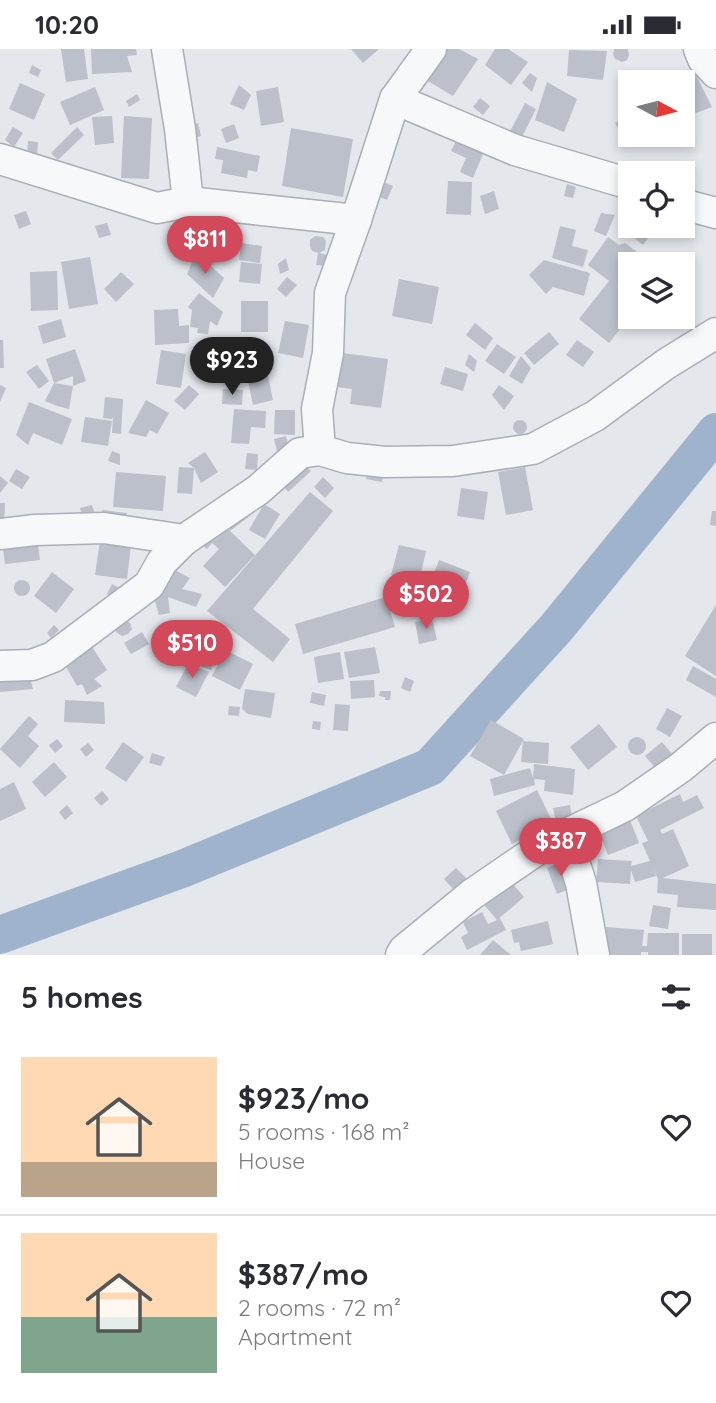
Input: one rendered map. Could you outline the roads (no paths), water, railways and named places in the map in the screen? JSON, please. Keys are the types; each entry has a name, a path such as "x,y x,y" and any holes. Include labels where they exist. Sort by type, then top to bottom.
{"street":[{"path":"167,49 188,202"},
{"path":"320,450 317,409 328,353 330,293 395,99 431,49"},
{"path":"395,99 515,150 618,180"},
{"path":"0,159 157,208 188,202 356,220"},
{"path":"695,207 716,213"},
{"path":"0,666 32,665 53,657 149,585 162,562 184,540 258,490 300,453 320,450 347,458 386,462 453,461 533,449 595,416 666,364 716,333"},
{"path":"0,534 104,528 184,540"},
{"path":"401,955 471,895 544,845 625,806 680,768 716,738"},
{"path":"565,834 581,883 594,955"}],"waterway":[{"path":"0,935 182,869 430,767 557,627 716,432"}]}
